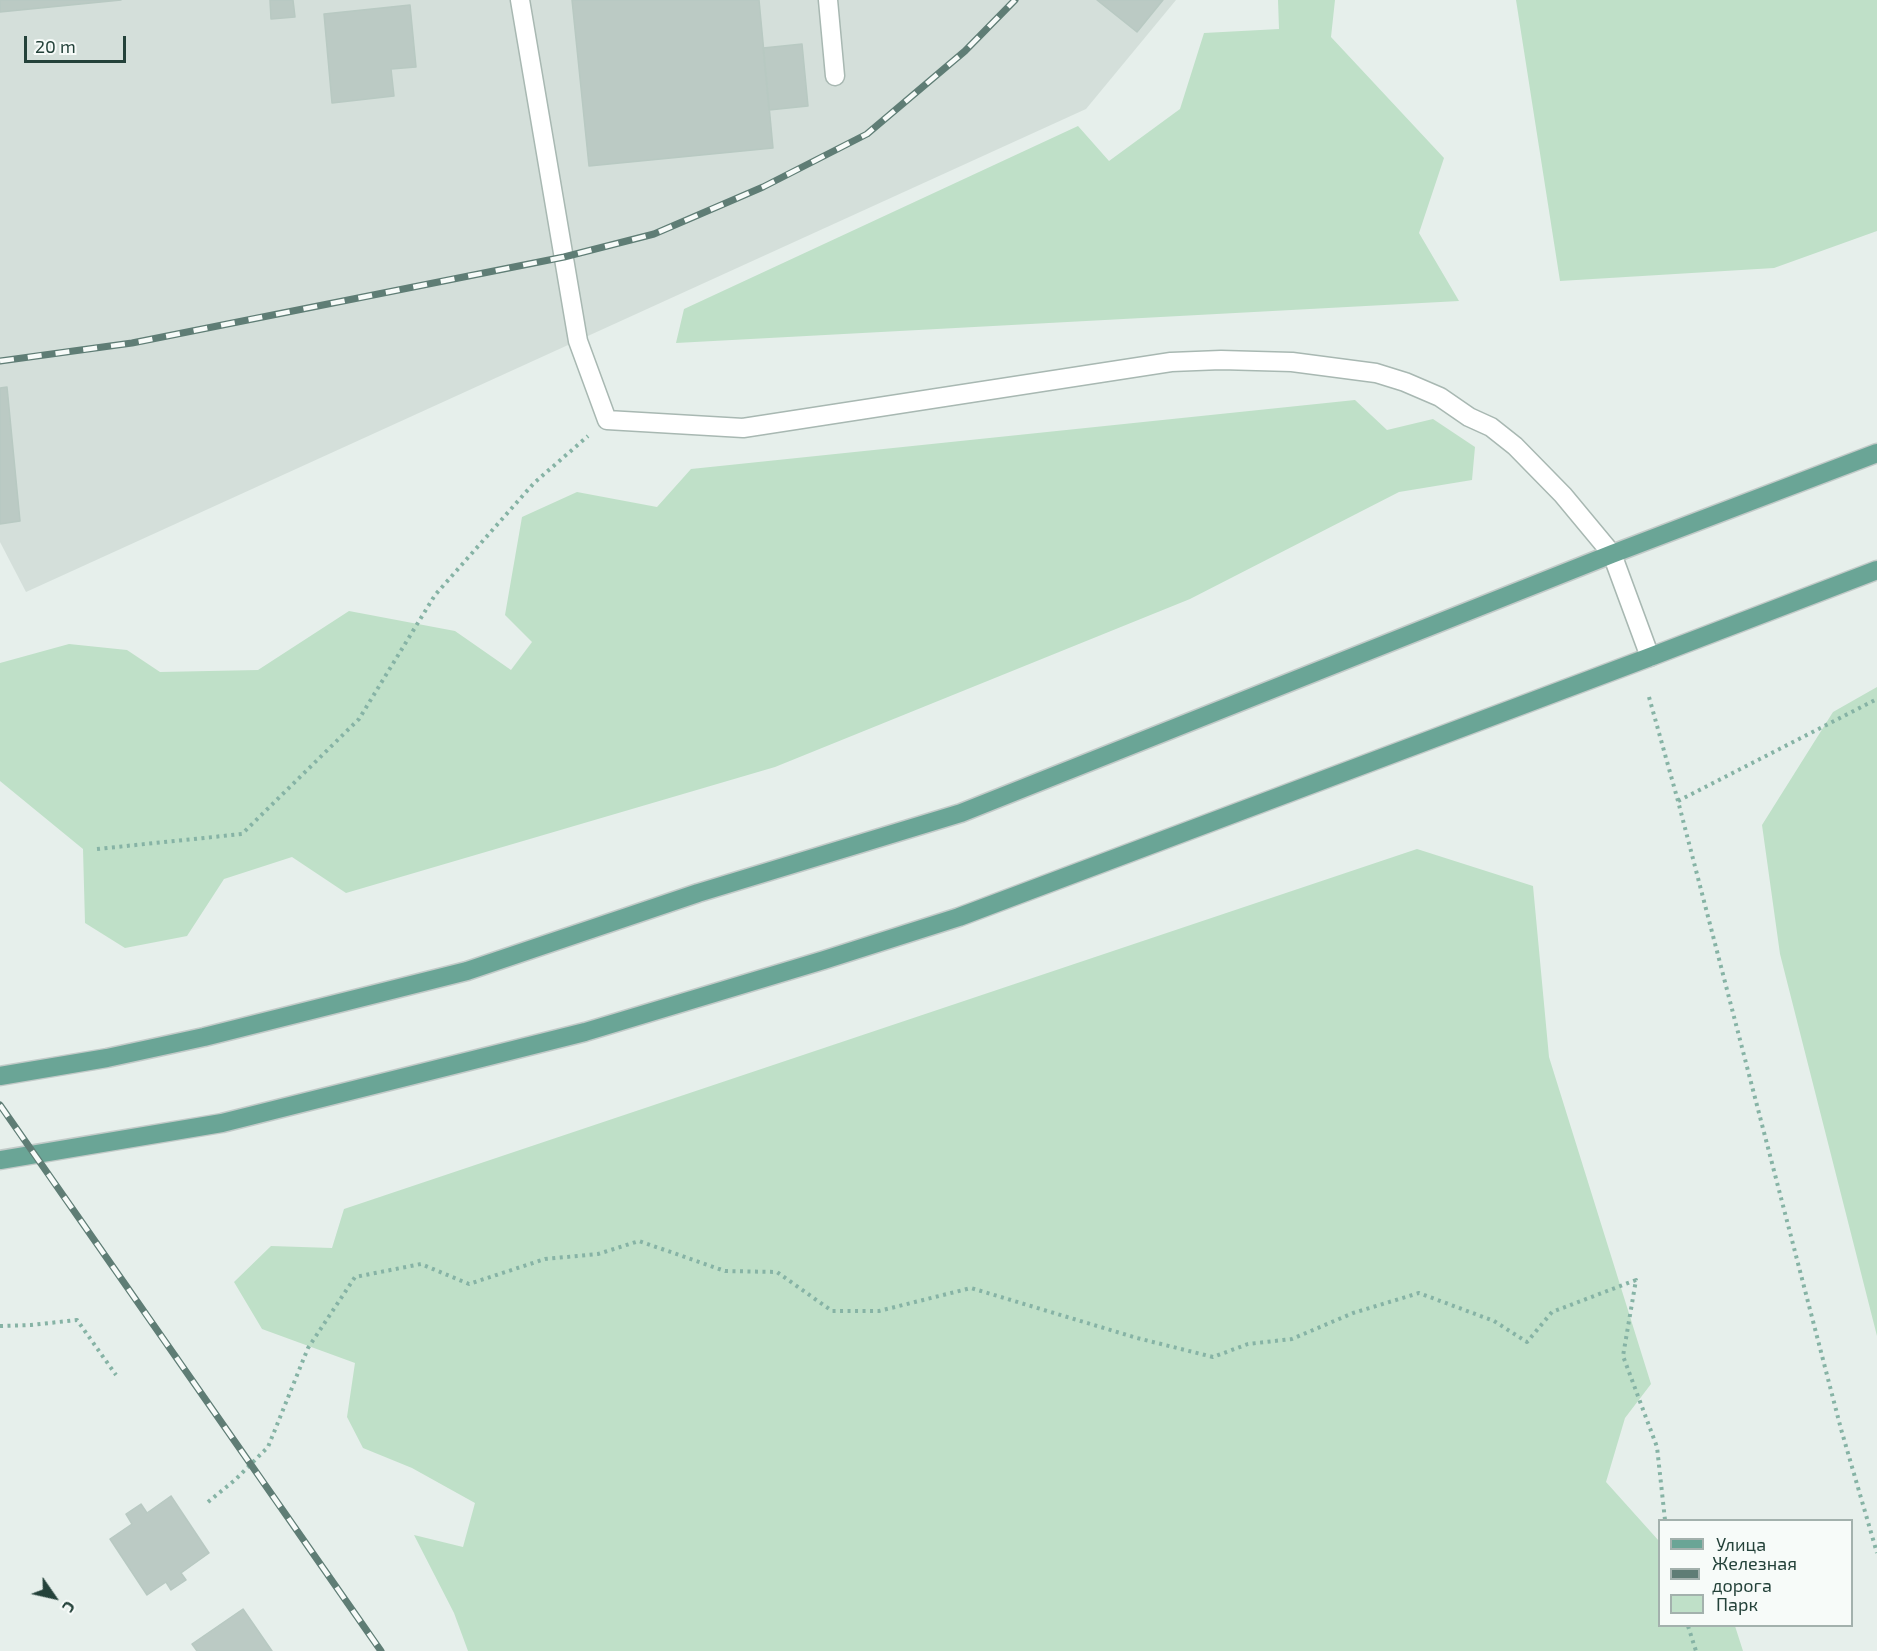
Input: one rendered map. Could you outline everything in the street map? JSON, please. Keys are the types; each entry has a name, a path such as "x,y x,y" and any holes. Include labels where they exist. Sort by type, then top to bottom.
{"main road":[{"path":"0,1076 107,1058 204,1037 467,971 698,893 961,813 1612,554 1877,453"},
{"path":"0,1160 222,1123 585,1032 959,917 1877,570"}],"lane":[{"path":"520,0 578,341 607,420 743,428 1171,362 1221,360 1292,362 1376,373 1406,382 1440,397 1469,417 1491,427 1515,446 1563,495 1612,554 1650,657"},
{"path":"828,0 835,76"}],"path":[{"path":"97,849 242,834 359,720 435,595 534,483 607,420"},
{"path":"1649,697 1841,1429 1877,1553"},
{"path":"1678,801 1877,699"},
{"path":"208,1502 235,1480 268,1447 308,1347 355,1277 421,1264 469,1284 545,1259 598,1254 639,1241 725,1271 777,1272 832,1311 879,1311 971,1288 1137,1338 1213,1357 1248,1344 1292,1340 1353,1313 1419,1293 1494,1321 1527,1342 1552,1312 1636,1280 1623,1356 1657,1447 1665,1519"},
{"path":"0,1326 77,1320 116,1375"},
{"path":"1688,1627 1696,1651"}],"shaded area":[{"path":"0,0 1176,0 1086,109 26,592 0,542"}],"green space":[{"path":"1278,0 1335,0 1331,37 1444,158 1419,233 1459,301 676,343 684,309 1078,126 1109,161 1180,109 1204,33 1279,29"},
{"path":"1516,0 1877,0 1877,231 1774,268 1560,281"},
{"path":"1355,400 1387,430 1433,419 1475,447 1472,480 1399,492 1190,599 775,767 346,893 292,857 224,879 187,936 125,948 85,923 83,849 0,781 0,663 69,644 127,650 160,672 258,670 349,611 455,631 511,670 532,642 505,615 522,517 577,492 657,507 691,469"},
{"path":"1877,687 1877,1336 1780,954 1762,825 1833,712"},
{"path":"1417,849 1533,886 1549,1057 1651,1384 1625,1418 1606,1482 1658,1540 1658,1627 1735,1627 1743,1651 468,1651 454,1613 414,1535 463,1547 475,1503 412,1468 363,1448 347,1417 355,1363 262,1329 234,1282 271,1246 332,1248 344,1209"}],"building":[{"path":"0,0 121,0 0,12"},
{"path":"270,0 293,0 295,17 271,19"},
{"path":"572,0 759,0 773,148 589,166"},
{"path":"1097,0 1163,0 1137,32"},
{"path":"410,5 416,67 391,69 394,96 332,103 324,14"},
{"path":"802,44 808,106 769,110 763,48"},
{"path":"7,387 20,521 0,524 0,388"},
{"path":"171,1496 209,1553 181,1573 186,1580 171,1590 166,1582 147,1595 110,1539 132,1524 126,1514 141,1504 147,1513"},
{"path":"243,1609 272,1651 197,1651 192,1644"}],"railway":[{"path":"0,361 132,343 564,257 654,234 763,187 867,134 965,51 1015,0"},
{"path":"0,1105 381,1651"}]}
